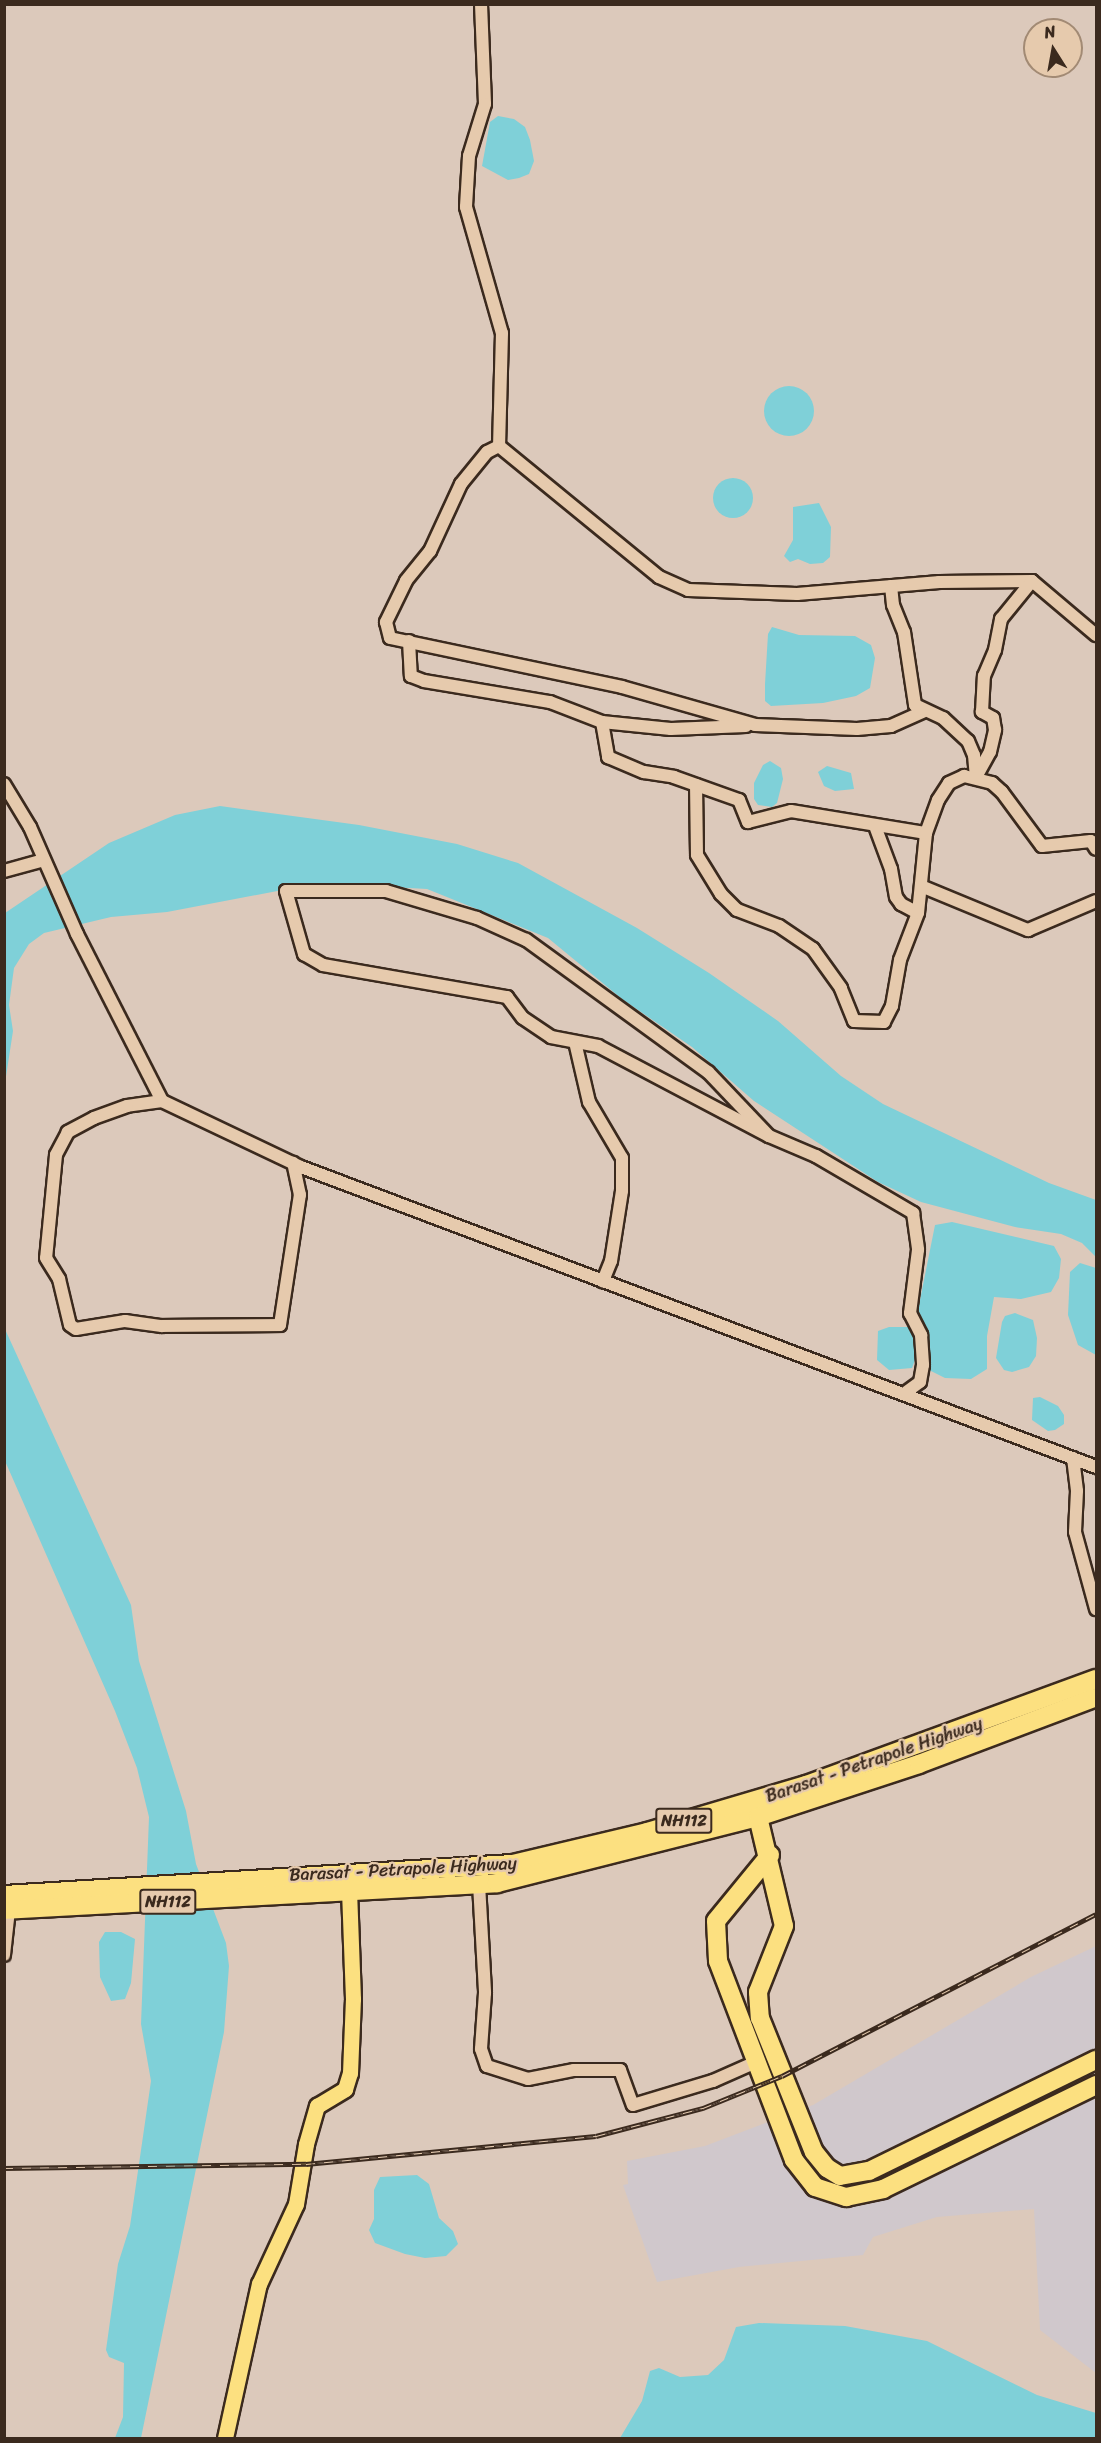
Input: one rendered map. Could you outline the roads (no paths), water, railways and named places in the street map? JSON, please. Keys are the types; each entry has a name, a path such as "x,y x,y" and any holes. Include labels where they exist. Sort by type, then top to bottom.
{"highway":[{"name":"Barasat - Petrapole Highway","path":"6,1905 84,1899 253,1878 513,1864 647,1832 806,1785 1096,1679"},
{"name":"Barasat - Petrapole Highway","path":"84,1899 253,1898 497,1883 758,1817 919,1764 1096,1698"},
{"path":"758,1817 770,1854 784,1926 758,1992 760,2018 814,2152 826,2168 840,2176 869,2171 1096,2060"},
{"path":"770,1854 716,1921 718,1961 756,2062 804,2176 815,2187 846,2197 883,2189 1096,2085"}],"main road":[{"path":"225,2439 259,2284 296,2205 306,2144 317,2106 345,2089 350,2073 353,1998 349,1892"}],"street":[{"path":"481,4 485,104 469,156 466,207 502,333 499,446"},
{"path":"499,446 659,577 688,590 796,594 859,592 891,586 1032,581 1096,635"},
{"path":"499,446 487,452 461,484 430,551 406,581 387,622 390,638 632,690 755,725"},
{"path":"976,777 990,752 995,730 993,718 982,712 984,676 995,650 1001,619 1032,581"},
{"path":"891,586 893,604 904,632 911,693 915,705 923,712 943,718 968,741 974,755 976,777"},
{"path":"409,641 411,676 550,702 602,722 671,729 755,725 857,729 891,726 923,712"},
{"path":"602,722 608,757 739,800 748,822 791,811 926,833"},
{"path":"696,785 697,855 721,894 737,910 779,926 813,950 841,988 854,1021 884,1022 892,1006 900,960 918,913 926,833 938,800 949,783 964,776 976,777 1002,792 1042,846 1091,841 1096,849"},
{"path":"4,784 45,862 77,933 162,1101"},
{"path":"875,826 891,869 896,897 901,904 918,913"},
{"path":"4,871 45,862"},
{"path":"921,886 1028,930 1096,901"},
{"path":"769,1136 708,1072 526,940 477,918 386,891 286,891 304,954 323,965 507,996 523,1018 551,1037 598,1047 769,1136 816,1156 913,1213 918,1250 910,1308 921,1335 923,1365 920,1382 906,1392"},
{"path":"575,1042 589,1102 622,1158 622,1191 603,1281"},
{"path":"293,1163 300,1195 279,1325 162,1326 125,1321 76,1329 70,1325 59,1279 46,1258 56,1155 68,1132 94,1118 127,1106 162,1101 293,1163 603,1281 906,1392 1096,1467"},
{"path":"1073,1458 1077,1491 1075,1532 1096,1609"},
{"path":"480,1884 485,1993 481,2049 487,2066 528,2079 574,2070 620,2070 633,2105 713,2081 756,2062"},
{"path":"4,1955 6,1905"}],"water":[{"path":"498,116 514,119 525,127 534,161 529,174 508,180 482,166 490,122"},
{"path":"789,386 798,388 809,397 814,411 812,420 803,431 789,436 780,434 769,425 764,411 766,402 775,391"},
{"path":"733,478 747,484 753,498 747,512 733,518 719,512 713,498 719,484"},
{"path":"819,503 831,527 830,557 823,563 810,564 798,559 790,562 784,556 793,540 793,507"},
{"path":"772,627 799,635 855,636 871,645 875,658 870,688 856,696 823,703 771,706 765,701 765,684 768,634"},
{"path":"770,761 781,768 783,779 777,803 772,807 758,805 754,799 754,783 763,765"},
{"path":"827,766 851,773 854,789 835,791 824,786 818,772"},
{"path":"220,806 359,825 457,844 518,863 637,928 709,973 778,1021 841,1076 883,1104 1049,1183 1096,1200 1096,1257 1082,1243 1061,1234 1015,1227 921,1202 878,1182 754,1101 692,1047 622,999 548,938 427,889 319,883 167,912 111,917 44,933 29,944 14,968 9,1005 13,1031 5,1083 5,913 109,843 175,815"},
{"path":"952,1222 1054,1246 1061,1259 1059,1278 1051,1292 1021,1299 994,1297 987,1336 987,1369 971,1379 945,1378 927,1369 917,1315 935,1225"},
{"path":"1080,1263 1096,1268 1096,1355 1078,1345 1068,1315 1070,1272"},
{"path":"1015,1313 1033,1320 1037,1338 1036,1356 1029,1367 1012,1372 1004,1370 996,1358 1002,1322 1005,1316"},
{"path":"4,1327 131,1605 139,1661 186,1811 196,1864 226,1943 229,1966 224,2032 141,2438 115,2438 123,2417 124,2363 109,2357 106,2350 118,2264 130,2226 151,2081 141,2024 149,1817 137,1768 115,1711 5,1461"},
{"path":"889,1327 910,1327 915,1335 919,1349 912,1368 889,1370 877,1360 878,1331"},
{"path":"1040,1397 1058,1406 1064,1415 1064,1424 1055,1430 1048,1431 1032,1420 1033,1398"},
{"path":"105,1932 121,1932 135,1939 131,1983 125,1999 111,2001 100,1977 99,1942"},
{"path":"417,2175 429,2184 439,2218 453,2231 458,2244 446,2256 425,2258 405,2254 375,2243 369,2230 374,2219 374,2190 380,2177"},
{"path":"759,2323 845,2326 927,2341 1037,2395 1096,2413 1096,2438 620,2438 642,2401 650,2371 659,2368 680,2377 708,2375 724,2360 736,2327"}],"railway":[{"path":"4,2168 306,2164 596,2136 703,2108 782,2076 1096,1914"}]}
